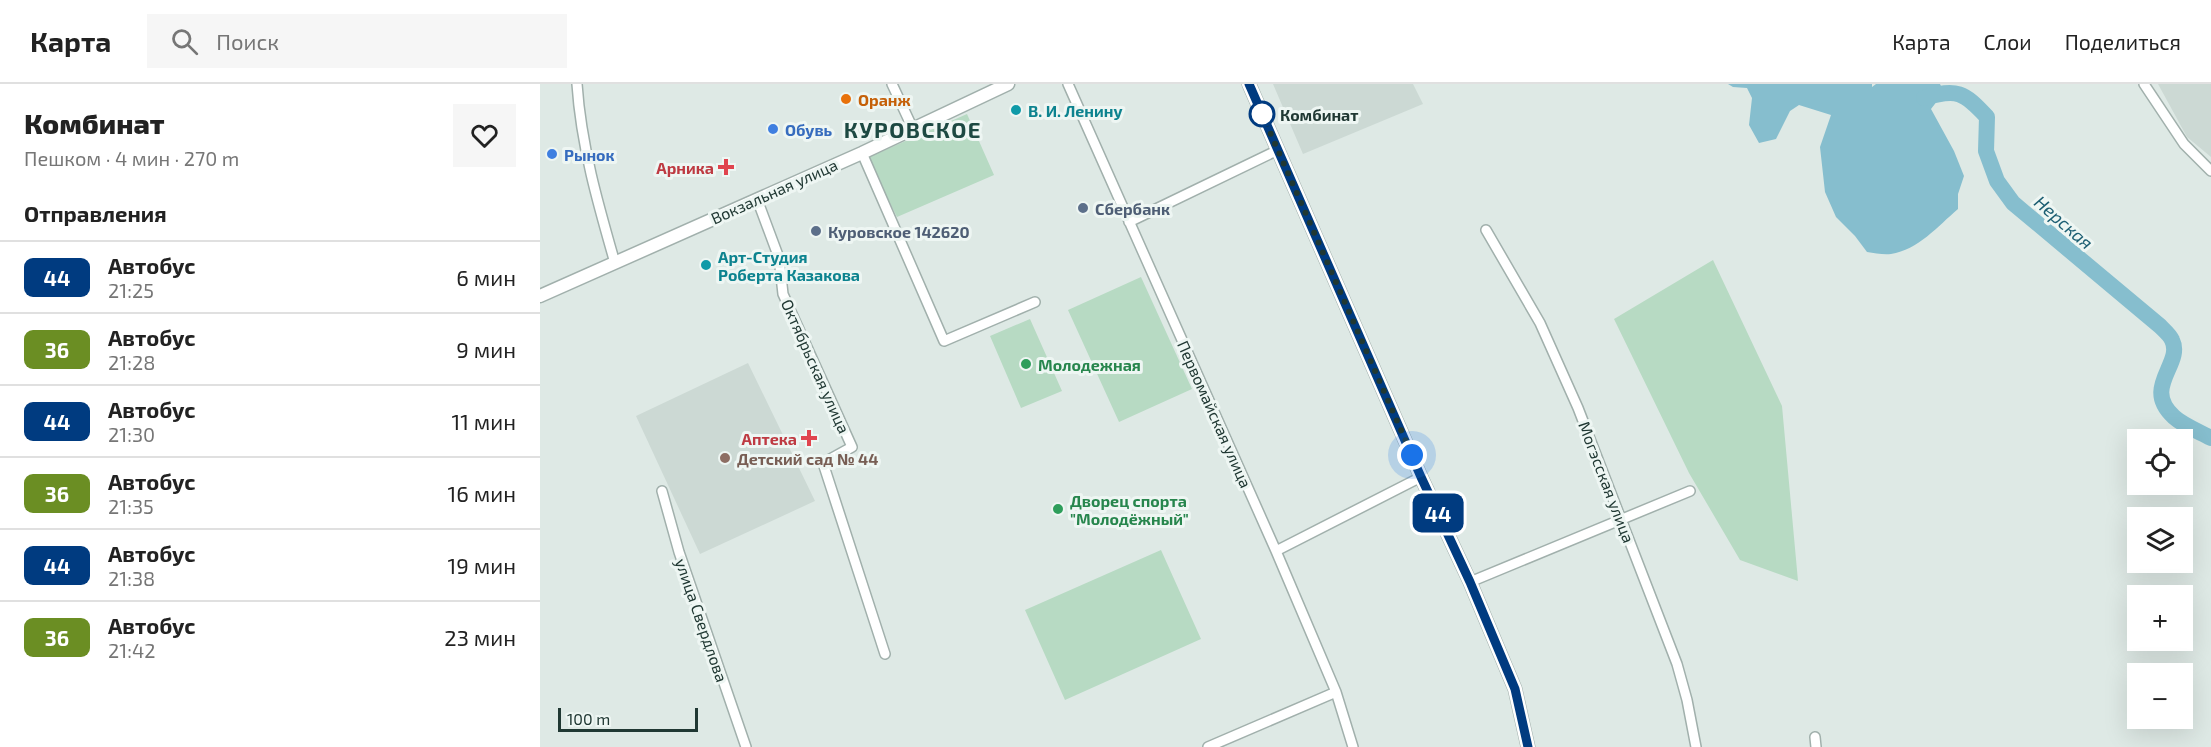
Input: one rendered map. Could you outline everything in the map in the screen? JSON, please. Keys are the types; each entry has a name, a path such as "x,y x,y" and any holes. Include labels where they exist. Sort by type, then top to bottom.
{"street":[{"path":"577,84 596,195 615,263"},
{"path":"892,84 913,129"},
{"name":"Вокзальная улица","path":"540,296 862,153 1008,84"},
{"name":"Первомайская улица","path":"1068,84 1276,551 1336,692 1353,747"},
{"path":"1249,84 1421,477 1470,582 1515,689 1528,747"},
{"path":"2144,84 2184,144 2211,171"},
{"path":"1129,222 1278,150"},
{"path":"862,153 945,341 1035,302"},
{"name":"Октябрьская улица","path":"757,199 779,258 783,294 852,447 823,463 885,654"},
{"name":"Могэсская улица","path":"1486,230 1540,323 1578,408 1677,664 1696,747"},
{"path":"1276,551 1421,477"},
{"name":"улица Свердлова","path":"662,491 679,552 746,747"},
{"path":"1470,582 1690,491"},
{"path":"1208,747 1336,692"}],"shaded area":[{"path":"1273,84 1413,84 1423,104 1303,154"},
{"path":"2158,84 2211,84 2211,157 2187,137"},
{"name":"Детский сад № 44","path":"748,363 815,501 700,554 636,416"}],"green space":[{"path":"967,114 994,175 897,217 867,158"},
{"path":"1713,260 1782,406 1798,581 1740,560 1689,473 1614,319"},
{"path":"1141,277 1192,389 1119,422 1068,310"},
{"name":"Молодежная","path":"1030,319 1062,391 1021,408 990,336"},
{"path":"1161,550 1201,639 1065,700 1025,610"}],"water":[{"path":"1728,84 1872,84 1872,87 1876,84 1940,84 1944,92 1931,109 1954,151 1964,176 1958,194 1958,209 1910,248 1891,254 1867,252 1836,217 1825,192 1820,147 1831,115 1799,105 1790,111 1776,139 1759,143 1749,125 1752,98 1747,88 1733,87"}],"waterway":[{"name":"Нерская","path":"1924,98 1945,93 1959,94 1966,97 1987,117 1986,151 1997,181 2013,203 2168,334 2174,349 2173,358 2162,386 2161,396 2165,406 2178,420 2211,438"}],"bus line":[{"name":"44","path":"1249,84 1421,477 1470,582 1515,689 1528,747"}],"place":[{"name":"Оранж","path":"846,99"},
{"name":"В. И. Ленину","path":"1016,110"},
{"name":"Комбинат","path":"1262,114"},
{"name":"Обувь","path":"773,129"},
{"name":"Рынок","path":"552,154"},
{"name":"Арника","path":"726,167"},
{"name":"Сбербанк","path":"1083,208"},
{"name":"Куровское 142620","path":"816,231"},
{"name":"Арт-Студия Роберта Казакова","path":"706,265"},
{"name":"Молодежная","path":"1026,364"},
{"name":"Аптека","path":"809,438"},
{"name":"Детский сад № 44","path":"725,458"},
{"name":"Дворец спорта \"Молодёжный\"","path":"1058,509"}],"district":[{"name":"КУРОВСКОЕ","path":"913,129"}],"route":[{"path":"1262,114 1412,455"}]}
